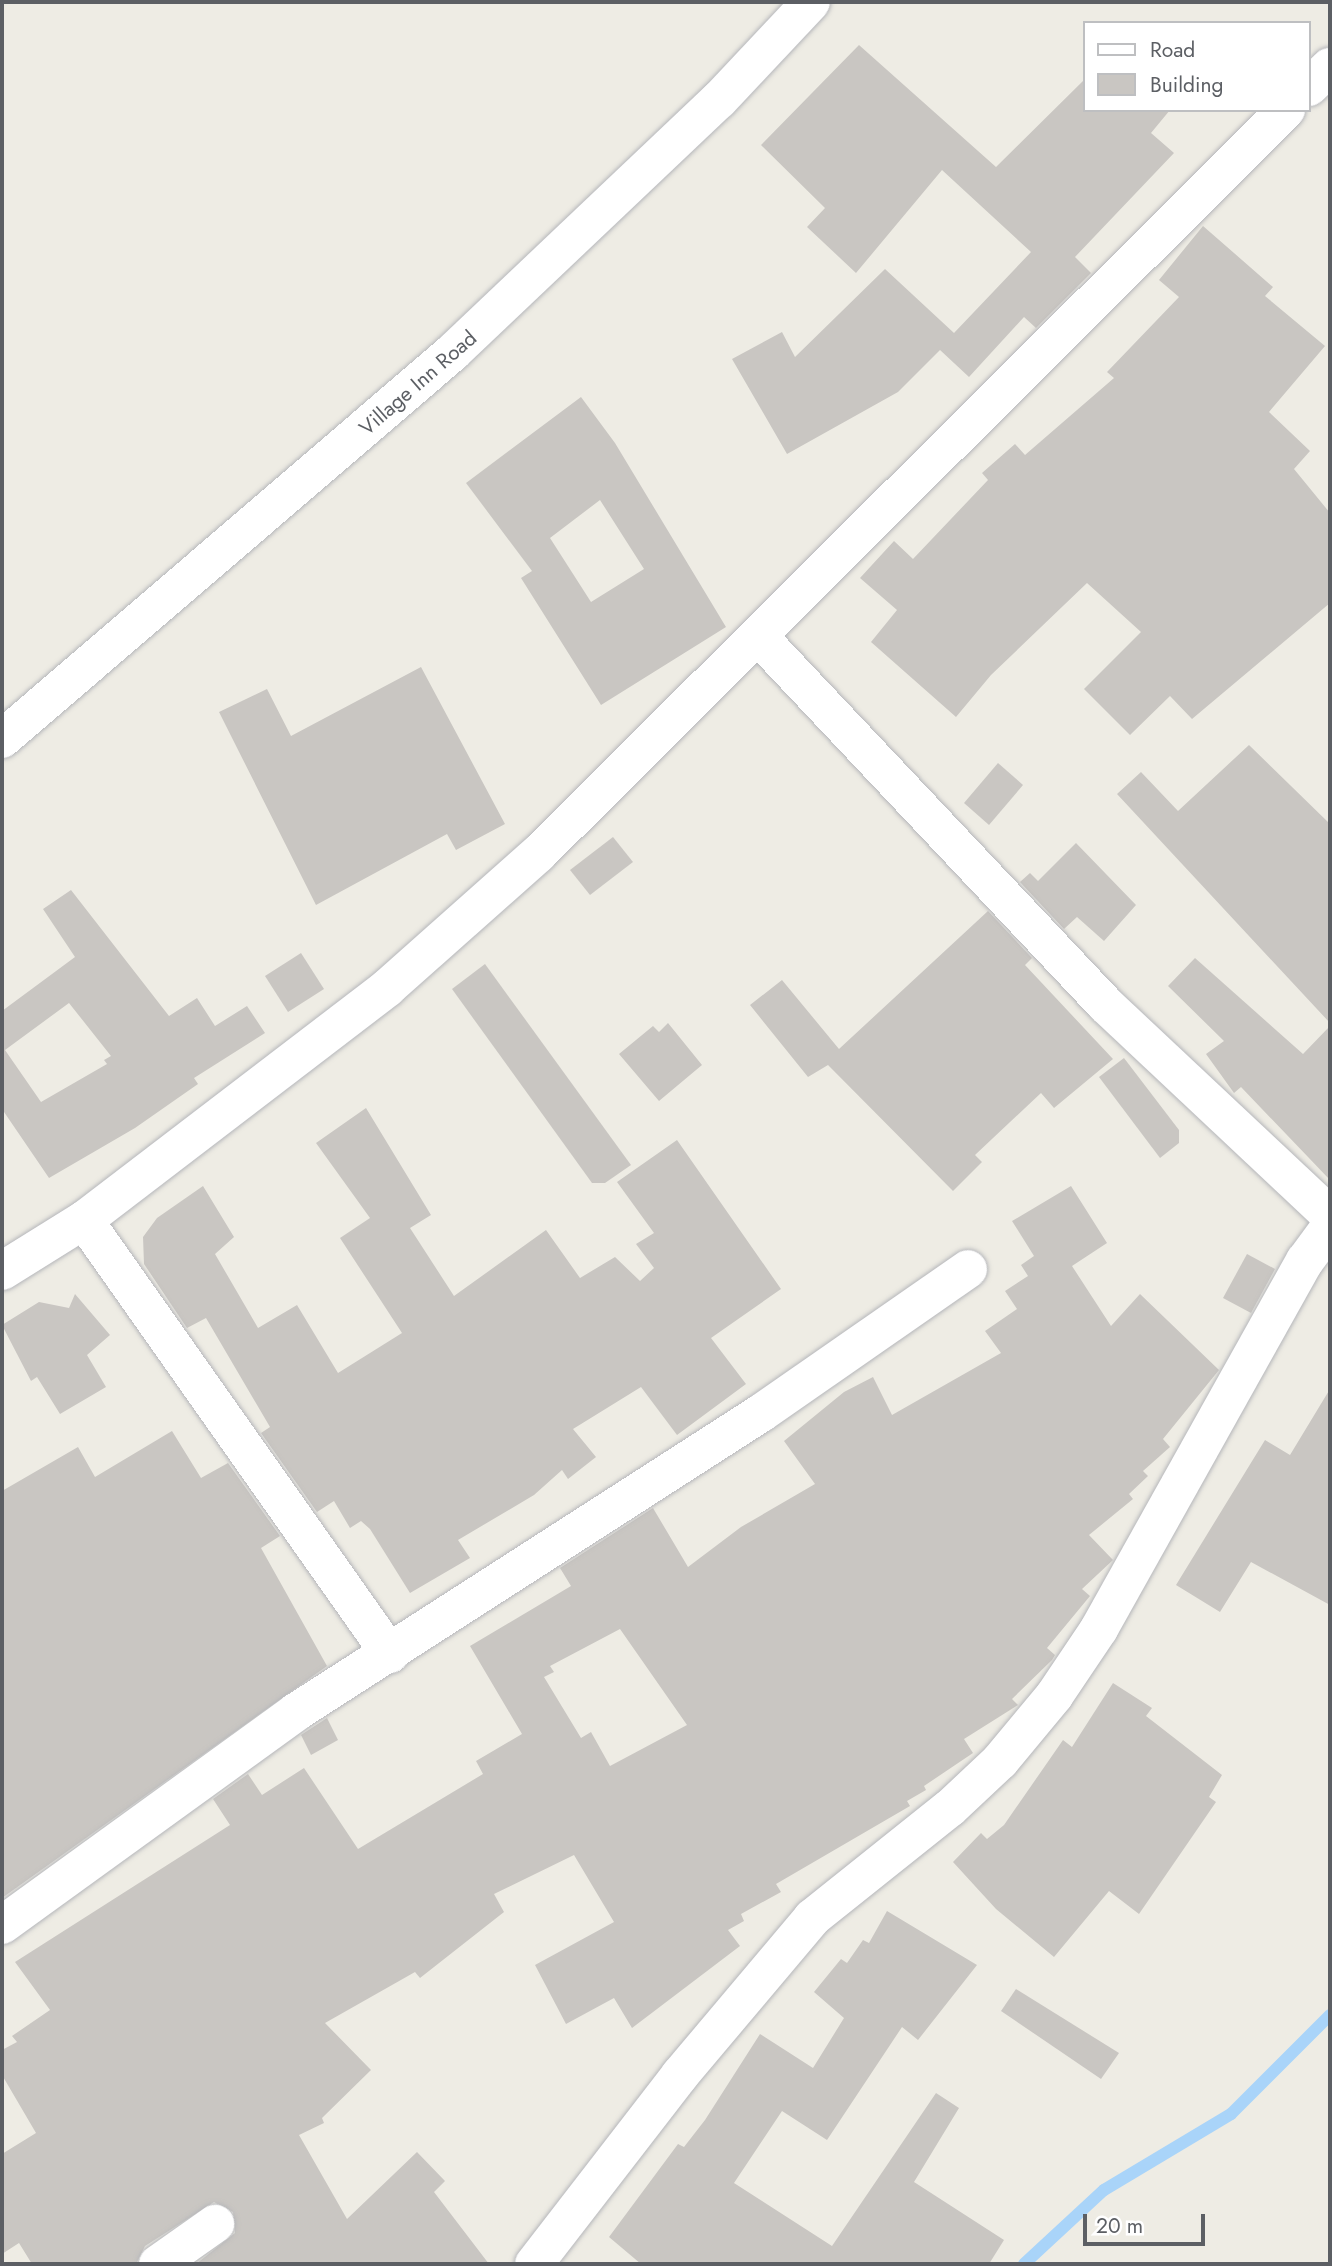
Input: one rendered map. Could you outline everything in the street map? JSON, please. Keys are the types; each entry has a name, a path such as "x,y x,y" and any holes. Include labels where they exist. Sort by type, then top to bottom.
{"street":[{"name":"Village Inn Road","path":"2,739 453,352 690,128 811,2"},
{"path":"1311,86 1330,67"},
{"path":"2,1272 84,1220 387,988 538,854 760,638 980,410 1284,112"},
{"path":"760,638 1106,1005 1330,1215"},
{"path":"84,1220 390,1654"},
{"path":"534,2264 689,2064 812,1918 950,1808 1048,1704 1099,1629 1269,1325 1330,1227"},
{"path":"2,1925 152,1812 761,1413 968,1269"},
{"path":"158,2264 215,2224"}],"building":[{"path":"859,45 996,167 1084,80 1084,112 1168,112 1151,133 1174,153 1075,257 1091,273 1036,328 1024,317 969,377 940,350 898,392 787,454 732,359 782,332 795,357 885,269 954,333 1031,252 942,170 856,273 807,227 825,208 761,145"},
{"path":"1203,226 1273,287 1265,296 1325,346 1269,412 1310,451 1294,469 1330,513 1330,603 1192,719 1170,696 1130,735 1084,689 1141,632 1087,583 991,675 956,717 871,642 897,610 860,578 894,541 913,559 988,480 982,473 1015,444 1025,455 1114,378 1107,372 1179,297 1159,280"},
{"path":"581,397 615,443 726,627 601,705 521,578 532,571 466,483","holes":["600,500 644,569 591,602 550,538"]},
{"path":"421,667 505,824 456,850 447,834 316,905 219,712 267,689 291,736"},
{"path":"1249,745 1330,824 1330,1023 1117,794 1141,772 1178,811"},
{"path":"998,763 1023,785 989,825 964,803"},
{"path":"613,837 633,862 590,895 570,870"},
{"path":"1076,843 1136,905 1104,941 1077,917 1064,929 1020,882 1030,873 1038,881"},
{"path":"71,890 169,1016 197,998 215,1026 247,1006 265,1033 194,1078 198,1084 135,1128 49,1178 2,1109 2,1011 75,957 43,909","holes":["69,1003 111,1056 104,1060 107,1064 41,1102 5,1050"]},
{"path":"988,911 1032,958 1025,965 1113,1059 1054,1108 1041,1093 975,1155 982,1162 953,1191 828,1065 808,1077 750,1005 782,980 839,1049"},
{"path":"301,953 324,989 288,1012 265,976"},
{"path":"1195,958 1303,1054 1330,1026 1330,1180 1241,1087 1234,1093 1206,1054 1224,1041 1168,986"},
{"path":"485,964 631,1165 605,1183 592,1183 452,989"},
{"path":"668,1023 702,1065 659,1101 619,1054 653,1026 659,1032"},
{"path":"1124,1058 1179,1130 1179,1143 1160,1158 1099,1077"},
{"path":"366,1108 431,1215 410,1228 454,1296 546,1230 580,1278 615,1257 640,1281 654,1268 636,1244 654,1233 617,1182 677,1140 781,1289 711,1338 746,1384 677,1435 641,1387 573,1429 596,1457 568,1479 562,1470 534,1495 458,1540 470,1558 410,1593 370,1529 361,1521 350,1528 334,1501 317,1512 261,1433 270,1427 206,1318 187,1328 144,1264 143,1237 157,1218 203,1186 234,1237 215,1254 258,1328 297,1305 338,1373 402,1333 340,1238 370,1218 316,1143"},
{"path":"1071,1186 1107,1243 1072,1266 1111,1326 1140,1294 1219,1370 1163,1439 1170,1447 1143,1471 1148,1476 1129,1494 1133,1499 1089,1535 1113,1560 1082,1589 1090,1596 1047,1648 1055,1655 1052,1660 1012,1699 1018,1705 964,1739 973,1753 924,1786 926,1790 907,1801 910,1806 776,1884 781,1892 741,1914 744,1921 728,1930 740,1946 632,2028 614,1998 566,2024 535,1965 614,1922 574,1855 494,1894 504,1912 420,1978 415,1972 325,2023 371,2070 322,2118 324,2123 299,2135 347,2219 417,2152 445,2181 434,2192 489,2264 196,2264 235,2233 233,2212 214,2202 145,2246 136,2264 32,2264 19,2243 2,2254 2,2154 36,2133 2,2075 2,2050 17,2042 12,2036 50,2010 15,1962 230,1825 213,1799 248,1774 262,1795 304,1768 358,1849 483,1774 476,1761 522,1734 470,1646 571,1586 560,1568 653,1508 688,1567 741,1527 815,1484 784,1441 844,1392 873,1377 892,1415 1001,1353 985,1331 1017,1309 1005,1291 1028,1276 1021,1265 1034,1256 1012,1221","holes":["620,1629 687,1725 610,1766 591,1732 581,1738 544,1677 554,1672 550,1666"]},
{"path":"1247,1254 1275,1269 1251,1313 1223,1298"},
{"path":"75,1294 110,1335 87,1355 106,1387 60,1414 37,1377 31,1381 2,1325 39,1302 69,1308"},
{"path":"1330,1389 1330,1605 1251,1562 1220,1612 1176,1585 1265,1440 1290,1455"},
{"path":"172,1431 201,1478 228,1463 280,1536 261,1548 327,1666 2,1898 2,1491 78,1447 95,1477"},
{"path":"1113,1683 1152,1708 1146,1716 1222,1775 1209,1797 1216,1802 1139,1914 1109,1891 1054,1957 996,1909 953,1862 981,1833 987,1839 1004,1825 1063,1740 1072,1747"},
{"path":"327,1718 338,1740 311,1755 301,1735"},
{"path":"887,1911 977,1965 918,2040 902,2027 827,2140 782,2111 734,2183 832,2246 936,2093 959,2108 914,2182 1004,2240 989,2264 641,2264 609,2237 678,2144 684,2147 705,2120 760,2034 813,2068 844,2018 814,1992 841,1959 847,1963 863,1940 869,1943"},
{"path":"1016,1989 1119,2053 1101,2079 1001,2011"}],"waterway":[{"path":"1024,2264 1104,2190 1231,2114 1330,2015"}]}
